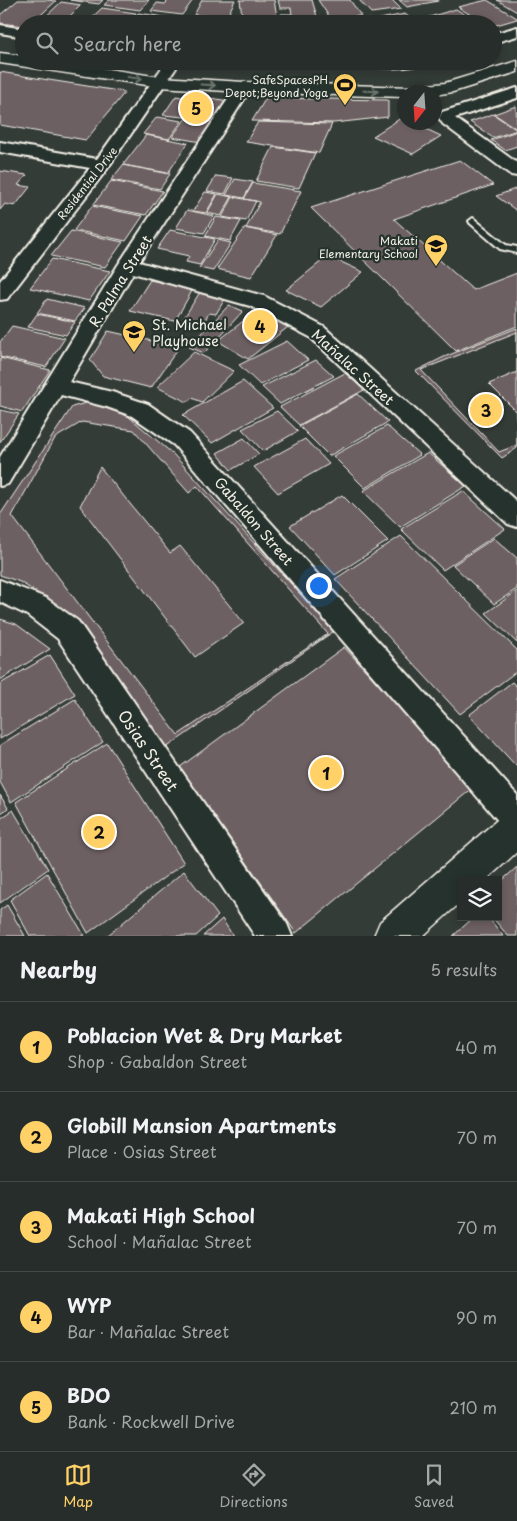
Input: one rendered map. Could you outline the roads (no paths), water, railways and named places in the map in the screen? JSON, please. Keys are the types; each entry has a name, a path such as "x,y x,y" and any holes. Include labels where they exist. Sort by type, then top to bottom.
{"main road":[{"path":"0,45 15,47"},
{"path":"0,58 15,60"},
{"path":"116,70 244,87 428,91 447,88 517,66"},
{"path":"148,70 164,75 260,74 405,78 440,72"},
{"path":"394,936 517,827"}],"street":[{"path":"0,30 15,32"},
{"path":"502,35 517,31"},
{"name":"Residential Drive","path":"0,294 101,165 164,75"},
{"name":"R. Palma Street","path":"0,477 128,265 244,87"},
{"path":"517,93 448,115 447,118 517,171"},
{"path":"0,147 101,165"},
{"name":"Mañalac Street","path":"128,265 257,301 291,316 317,332 517,517"},
{"name":"Gabaldon Street","path":"55,386 112,400 140,410 182,439 517,819"},
{"name":"Osias Street","path":"0,591 32,602 68,630 275,936"}],"lane":[{"path":"473,221 503,247 517,250"}],"place":[{"name":"SafeSpacesPH Depot;Beyond Yoga","path":"345,106"},
{"name":"BDO","path":"196,108"},
{"name":"Makati Elementary School","path":"436,267"},
{"name":"WYP","path":"260,326"},
{"name":"St. Michael Playhouse","path":"134,353"},
{"name":"Makati High School","path":"486,410"},
{"name":"Poblacion Wet & Dry Market","path":"326,773"},
{"name":"Globill Mansion Apartments","path":"99,832"}]}
